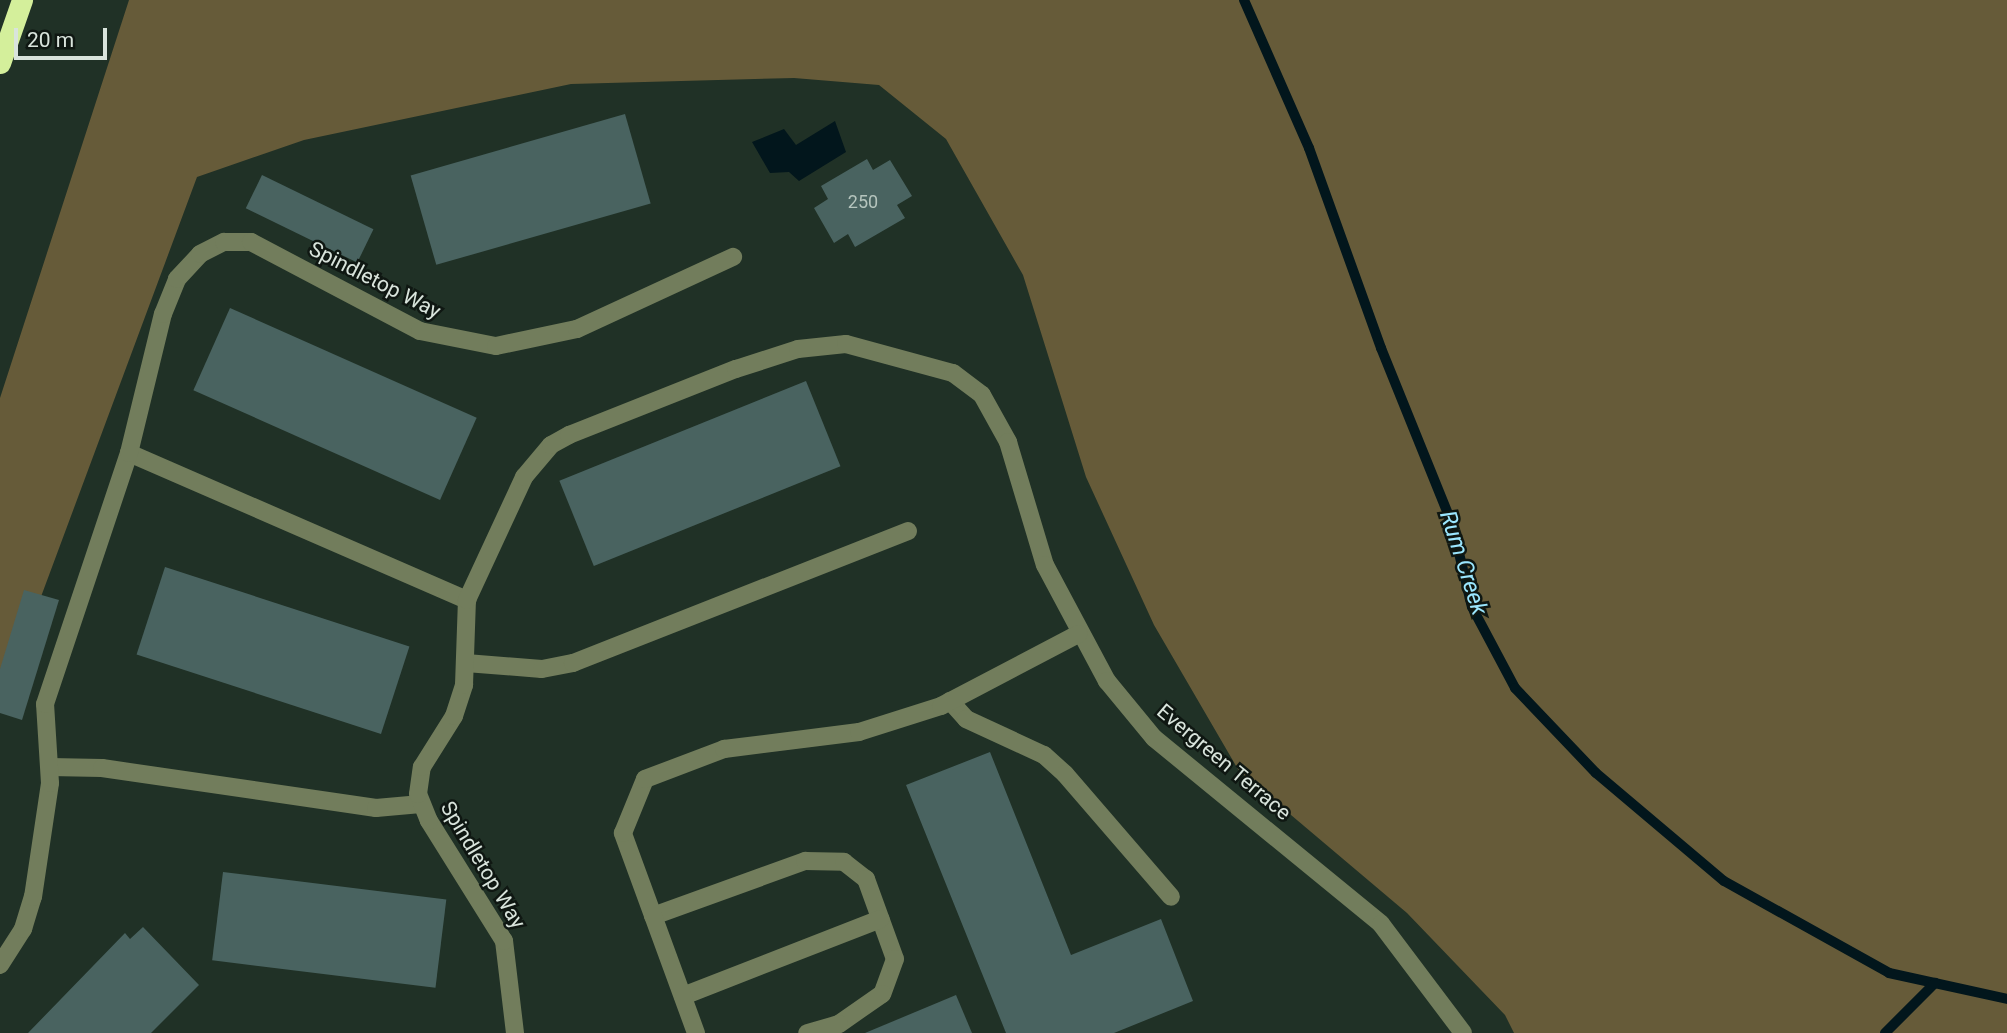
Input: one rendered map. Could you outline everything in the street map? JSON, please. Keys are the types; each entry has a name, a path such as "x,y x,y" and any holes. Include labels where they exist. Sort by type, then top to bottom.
{"highway":[{"path":"0,63 22,0"}],"street":[{"name":"Spindletop Way","path":"0,965 23,929 33,897 50,766 45,704 129,453 170,295 194,260 224,242 251,242 420,331 496,346 577,329 733,257"},
{"name":"Spindletop Way","path":"515,1033 504,941 421,804 422,767 454,716 466,663 467,600 524,477 551,445 797,349 846,344 879,349 953,373 982,395 1009,442"},
{"name":"Evergreen Terrace","path":"1009,442 1045,565 1079,634 1107,681 1154,738 1381,924 1463,1033"},
{"path":"129,453 467,600"},
{"path":"466,663 542,669 573,663 908,531"},
{"path":"696,1033 623,833 645,779 724,749 859,732 950,701 1079,634"},
{"path":"950,701 982,729 1044,755 1171,897"},
{"name":"Spindletop Way","path":"50,766 102,768 376,808 421,804"},
{"path":"653,916 805,861 844,862 866,879 895,959 882,994 839,1024 807,1033"},
{"path":"682,996 880,919"}],"shaded area":[{"path":"129,0 2007,0 2007,1033 1514,1033 1505,1015 1407,913 1239,771 1154,625 1086,477 1023,275 946,139 879,85 794,78 571,84 304,140 197,177 0,707 0,398"}],"water":[{"path":"835,121 846,152 799,181 789,172 770,173 752,142 784,129 796,145"}],"building":[{"path":"625,114 651,203 436,265 411,175"},
{"path":"867,159 873,170 890,160 912,196 897,205 905,218 855,247 848,234 834,243 814,208 828,199 821,186"},
{"path":"262,175 373,229 357,263 246,208"},
{"path":"230,308 477,418 440,500 193,390"},
{"path":"806,381 840,466 594,566 559,481"},
{"path":"165,567 409,646 381,734 137,654"},
{"path":"24,590 59,600 22,720 0,713 0,669"},
{"path":"990,752 1071,955 1161,919 1193,1001 1114,1033 1006,1033 906,785"},
{"path":"223,872 446,899 435,988 212,960"},
{"path":"143,927 199,985 151,1033 28,1033 125,933 130,939"},
{"path":"956,995 972,1033 865,1033"}],"waterway":[{"name":"Rum Creek","path":"1244,0 1309,148 1381,348 1452,524 1472,607 1515,688 1596,773 1724,881 1889,973 2007,999"},
{"path":"1885,1033 1935,983"}]}
